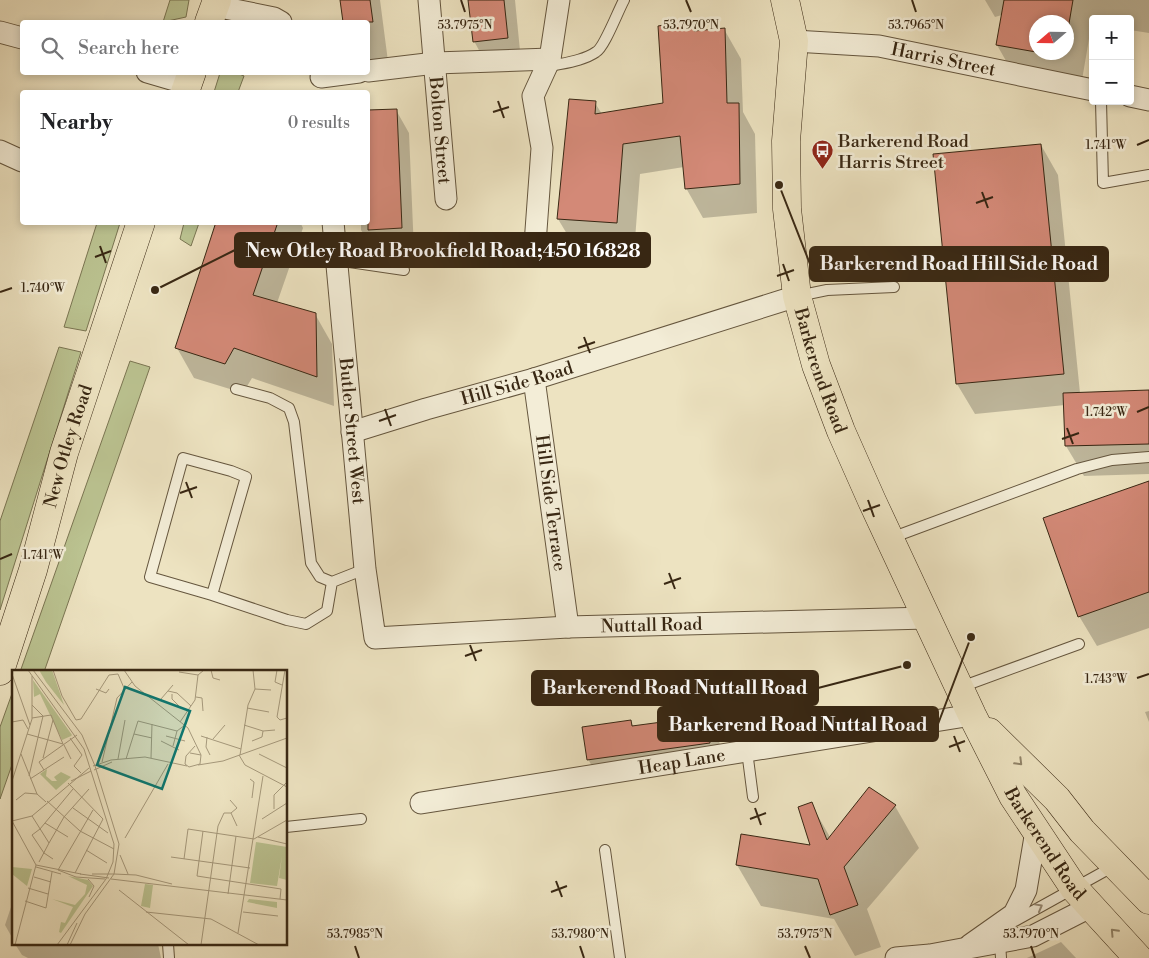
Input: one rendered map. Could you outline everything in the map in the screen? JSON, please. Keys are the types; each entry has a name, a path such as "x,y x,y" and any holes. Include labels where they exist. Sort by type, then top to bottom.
{"main road":[{"name":"Barkerend Road","path":"785,0 794,41 786,141 787,209 797,296 816,365 841,431 890,539 959,688 1013,796 1082,897 1138,958"},
{"name":"New Otley Road","path":"0,670 33,570 64,453 140,225"},
{"name":"Barkerend Road","path":"972,715 1057,799 1082,830 1149,900"}],"street":[{"name":"Bolton Street","path":"429,0 436,63 446,199"},
{"path":"535,244 542,148 533,96 548,63 558,0"},
{"path":"213,10 278,20"},
{"path":"0,32 20,37"},
{"name":"Harris Street","path":"794,41 879,46 1089,89"},
{"name":"Bolton Street","path":"370,72 436,63 548,63"},
{"path":"158,75 188,83"},
{"path":"321,81 346,75"},
{"path":"1134,97 1149,100"},
{"path":"0,151 20,160"},
{"name":"Butler Street West","path":"333,225 365,569 375,638"},
{"name":"Hill Side Road","path":"352,432 534,379 797,296"},
{"name":"Hill Side Terrace","path":"534,379 568,627"},
{"name":"Nuttall Road","path":"375,638 568,627 927,618"},
{"name":"Heap Lane","path":"421,803 972,715"},
{"path":"896,958 944,955 966,948 1014,914 1026,890 1036,831"},
{"path":"966,948 1000,950 1033,936 1082,897"}],"lane":[{"path":"548,63 585,58 598,52 624,0"},
{"path":"1101,105 1103,182 1149,174"},
{"path":"336,260 404,270"},
{"path":"797,296 828,290 894,287"},
{"path":"236,389 270,398 288,408 294,422 311,563 320,576 332,582 365,569"},
{"path":"890,539 1076,469 1112,460 1149,457"},
{"path":"212,595 246,477 182,458 150,577 306,624 328,611 332,582"},
{"path":"959,688 1080,644"},
{"path":"747,751 753,798"},
{"path":"288,827 361,819"},
{"path":"605,850 620,958"},
{"path":"966,948 1082,897 1115,865"}],"green space":[{"path":"170,0 189,0 186,17 164,20"},
{"path":"219,75 244,76 239,90 215,90"},
{"path":"96,225 119,225 86,331 64,327"},
{"path":"184,225 198,225 191,246 180,239"},
{"path":"59,347 81,352 0,610 0,521"},
{"path":"130,361 150,367 45,670 21,670"},
{"path":"12,694 12,765 0,799 0,727"}],"building":[{"path":"340,0 370,0 373,22 370,22 370,20 343,20"},
{"path":"468,0 504,0 508,38 473,42"},
{"path":"1004,0 1073,0 1070,15 1029,15 1029,51 996,45"},
{"path":"693,20 694,31 725,28 727,103 739,103 740,184 685,189 680,136 623,144 617,223 557,219 569,99 596,101 595,114 663,103 658,26"},
{"path":"397,109 402,228 368,230 368,225 370,225 370,110"},
{"path":"1041,144 1064,374 956,384 933,154"},
{"path":"215,225 277,225 253,295 316,313 317,377 234,348 225,364 175,348"},
{"path":"1149,390 1149,444 1065,446 1063,393"},
{"path":"1149,481 1149,592 1078,617 1043,518"},
{"path":"707,716 710,743 587,760 582,727 631,720 632,726"},
{"path":"869,787 896,805 844,867 858,905 830,915 818,879 736,865 741,834 810,845 798,807 812,802 827,840"}],"place":[{"name":"Barkerend Road Harris Street","path":"822,170"},
{"name":"Barkerend Road Hill Side Road","path":"779,185"},
{"name":"New Otley Road Brookfield Road;450 16828","path":"155,290"},
{"name":"Barkerend Road Nuttal Road","path":"971,637"},
{"name":"Barkerend Road Nuttall Road","path":"907,665"}]}
